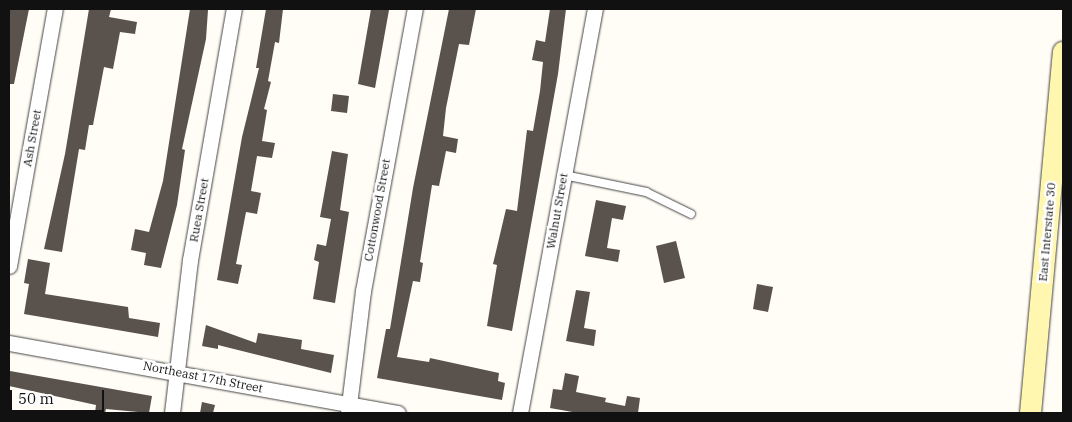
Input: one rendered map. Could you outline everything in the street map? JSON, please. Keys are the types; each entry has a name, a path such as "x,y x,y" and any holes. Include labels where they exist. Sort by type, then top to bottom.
{"main road":[{"name":"East Interstate 30","path":"1030,413 1063,52"}],"street":[{"name":"Ash Street","path":"9,266 55,9"},
{"name":"Ruea Street","path":"172,413 190,260 234,9"},
{"name":"Cottonwood Street","path":"349,409 362,291 415,9"},
{"name":"Walnut Street","path":"520,413 595,9"},
{"name":"Northeast 17th Street","path":"9,343 176,371 349,409 398,413"}],"lane":[{"path":"564,175 646,192 691,214"}],"building":[{"path":"9,9 29,9 14,84 9,84"},
{"path":"89,9 111,9 109,17 137,22 135,34 120,32 113,69 104,67 93,125 89,125 85,150 79,149 62,252 44,249 65,154"},
{"path":"190,9 208,10 206,39 182,149 185,150 177,205 161,268 144,265 146,253 131,250 135,229 149,232 163,181"},
{"path":"266,9 283,9 279,43 275,42 268,81 271,82 264,109 267,110 262,141 275,143 272,158 257,156 251,191 261,193 257,214 246,212 236,264 242,265 238,284 217,280 242,137 259,68 256,68"},
{"path":"371,9 389,10 375,88 358,84"},
{"path":"449,9 476,9 469,45 459,44 446,108 443,136 458,139 456,153 446,151 439,186 432,185 420,262 423,263 420,282 413,281 397,357 429,362 430,358 499,373 498,381 505,383 502,400 377,378 386,329 390,329 413,188"},
{"path":"550,9 566,9 558,74 512,331 487,326 497,265 493,264 506,209 517,211 527,130 533,131 543,62 532,60 536,40 545,42"},
{"path":"333,94 349,96 347,113 331,111"},
{"path":"332,151 348,154 340,210 349,212 335,303 313,299 319,262 314,260 317,244 326,246 331,219 320,217"},
{"path":"596,200 626,206 623,220 612,218 607,248 620,250 618,262 585,256"},
{"path":"676,241 685,278 664,283 656,246"},
{"path":"28,259 50,263 45,294 128,307 129,318 160,323 158,337 24,314 29,284 24,283"},
{"path":"757,284 773,287 768,312 753,309"},
{"path":"576,290 590,292 584,328 596,330 594,346 566,341"},
{"path":"206,325 256,343 258,333 302,340 301,349 334,355 331,373 218,345 218,349 202,346"},
{"path":"10,371 152,396 149,413 106,409 105,413 95,413 96,405 9,386"},
{"path":"565,373 579,376 576,392 606,398 605,402 625,406 627,396 640,398 638,413 578,413 550,408 553,389 562,390"},
{"path":"202,402 215,405 213,413 200,413"}]}
